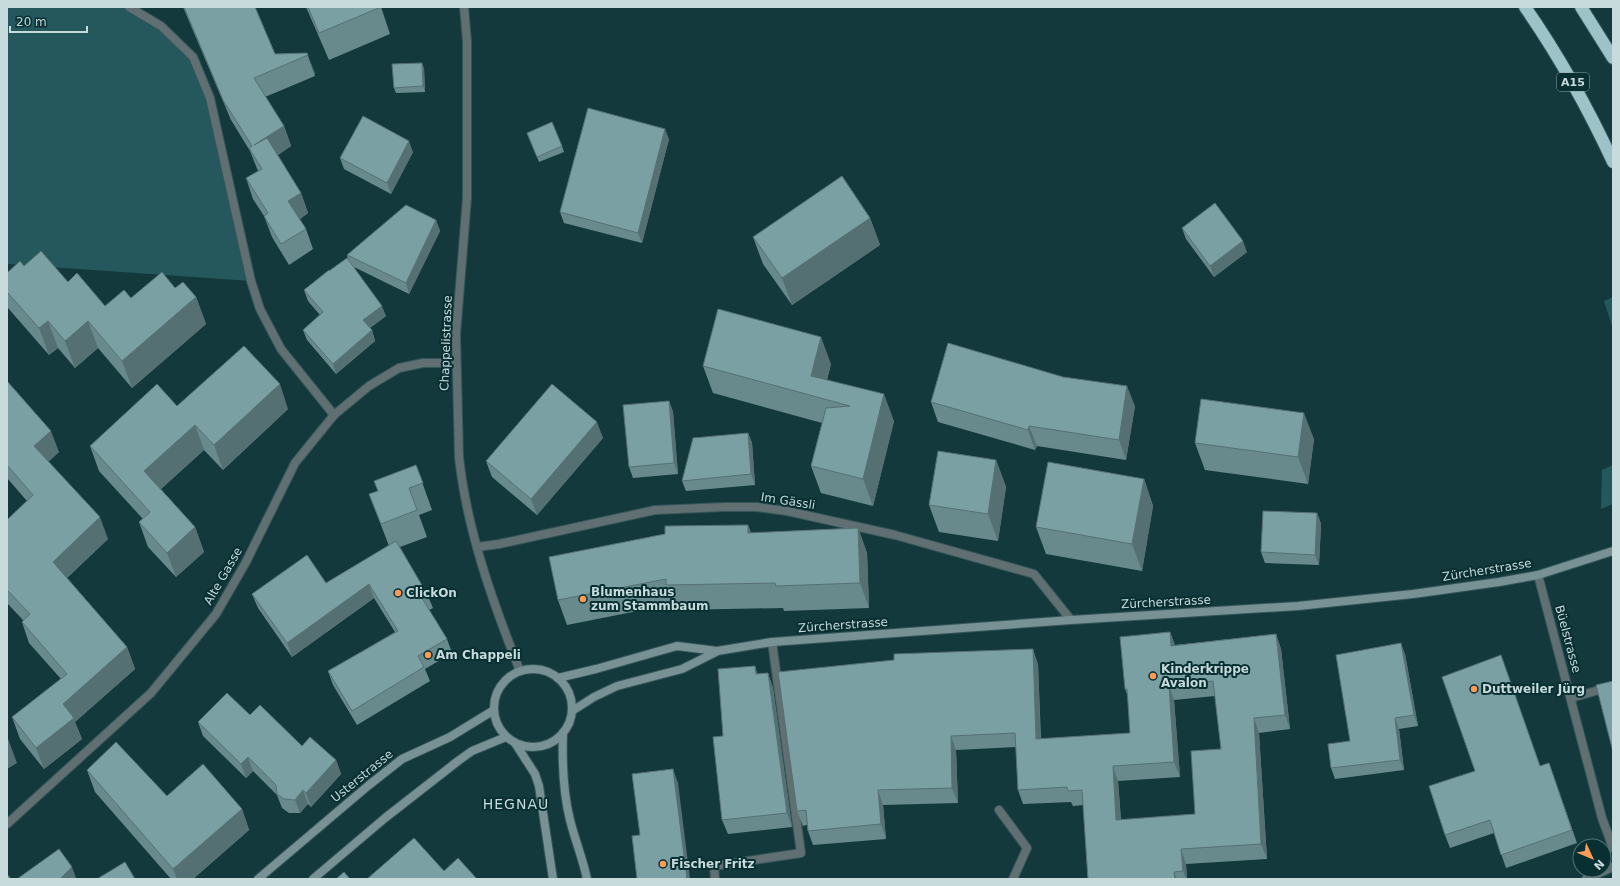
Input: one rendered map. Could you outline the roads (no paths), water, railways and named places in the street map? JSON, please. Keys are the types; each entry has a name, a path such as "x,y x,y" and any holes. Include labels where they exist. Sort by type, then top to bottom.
{"highway":[{"name":"A15","path":"1525,7 1572,80 1613,162"},
{"path":"1581,7 1613,58"}],"main road":[{"name":"Zürcherstrasse","path":"558,678 596,669 676,646 717,651 772,642 1071,620 1268,608 1361,600 1500,582 1538,575 1613,551"},
{"name":"Zürcherstrasse","path":"572,711 594,697 617,686 682,668 717,651"},
{"path":"533,669 546,671 558,678 566,687 571,699 572,711 570,723 563,733 553,742 541,747 528,747 515,743 506,737 496,720 494,710 496,698 501,686 509,677 520,671 533,669"},
{"name":"Usterstrasse","path":"258,879 369,784 402,759 450,737 494,710"},
{"path":"563,733 562,769 570,818 583,858 587,879"},
{"path":"313,879 385,818 458,761 472,751 506,737"},
{"path":"515,743 535,774 539,786 554,879"}],"street":[{"path":"129,7 161,26 193,57 210,98 251,281 260,309 281,349 334,416"},
{"name":"Chappelistrasse","path":"464,7 467,42 467,198 456,334 460,471 477,547 502,623 520,671"},
{"name":"Alte Gasse","path":"7,824 151,693 216,614 246,562 295,463 334,416 369,386 399,368 423,363 456,363"},
{"name":"Im Gässli","path":"477,547 499,544 655,510 724,507 765,508 787,511 895,535 1034,574 1071,620"},
{"name":"Büelstrasse","path":"1538,575 1602,818 1613,848"},
{"path":"716,879 714,866 800,853 772,642"},
{"path":"1571,698 1613,686"},
{"path":"999,810 1026,848 1013,879"},
{"path":"1586,879 1613,867"}],"place":[{"name":"ClickOn","path":"398,593"},
{"name":"Blumenhaus zum Stammbaum","path":"583,599"},
{"name":"Am Chappeli","path":"428,655"},
{"name":"Kinderkrippe Avalon","path":"1153,676"},
{"name":"Duttweiler Jürg","path":"1474,689"},
{"name":"Fischer Fritz","path":"663,864"}],"district":[{"name":"HEGNAU","path":"516,804"}]}
